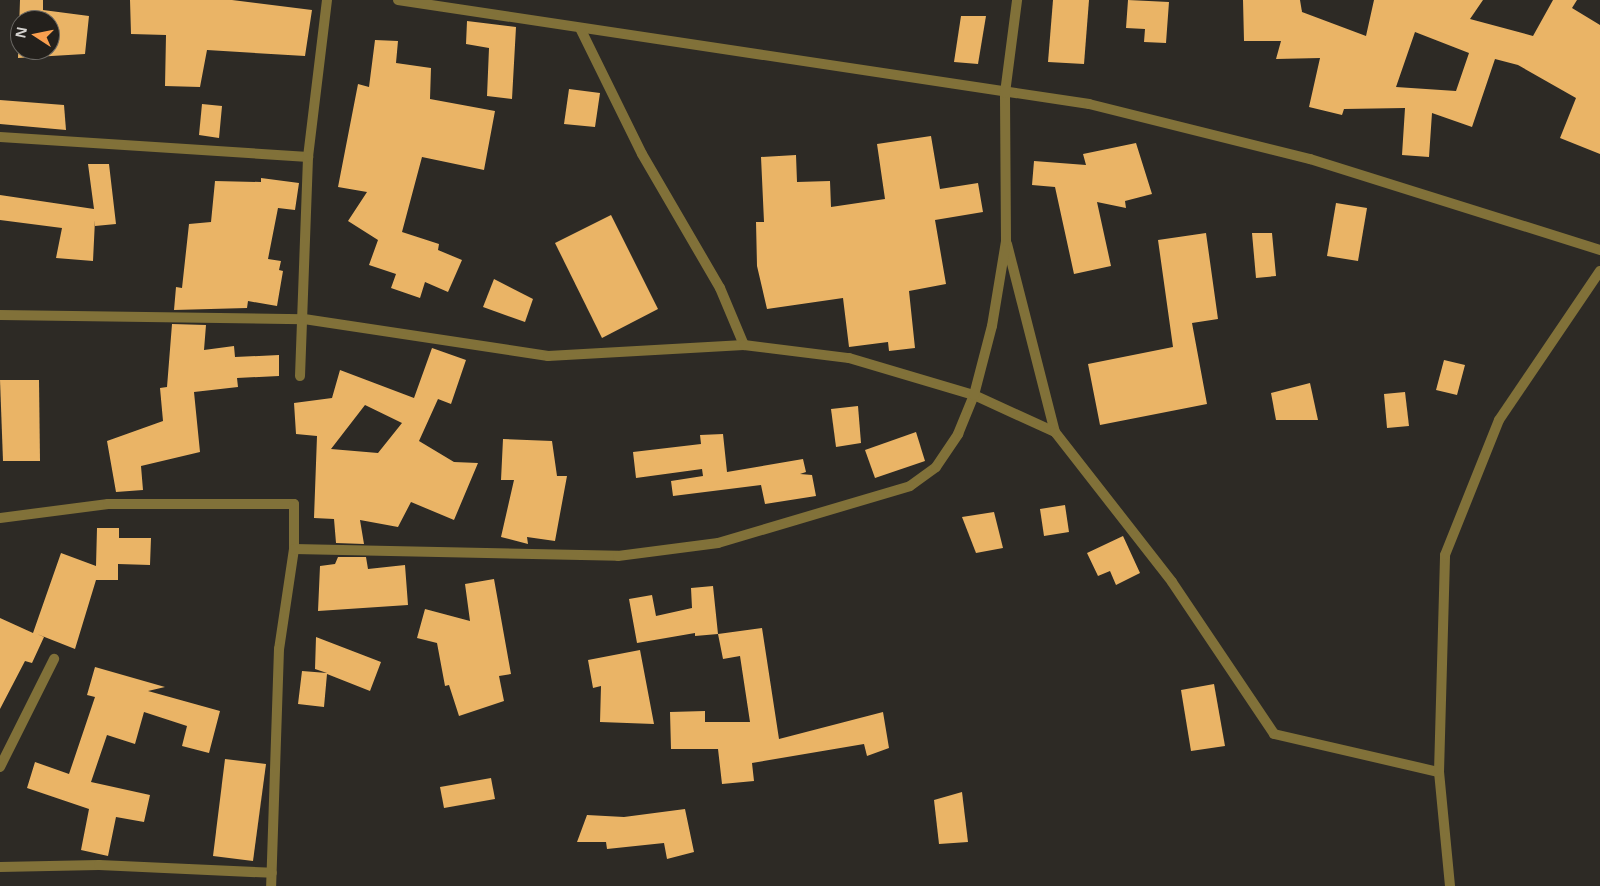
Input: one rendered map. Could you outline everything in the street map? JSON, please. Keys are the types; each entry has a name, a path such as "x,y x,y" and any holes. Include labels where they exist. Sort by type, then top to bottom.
{"street":[{"path":"300,376 304,319 308,157 327,0"},
{"path":"398,0 1005,93 1089,104 1310,159 1600,250"},
{"path":"294,549 618,556 718,543 910,486 936,467 958,434 974,395 992,326 1006,241 1005,93 1017,0"},
{"path":"580,28 642,154 720,288 744,345"},
{"path":"0,138 308,157"},
{"path":"1006,241 1055,432 1172,582 1274,734 1439,772"},
{"path":"1450,886 1439,772 1445,555 1499,420 1600,271"},
{"path":"0,315 304,319 548,356 744,345 849,358 974,395 1055,432"},
{"path":"0,518 108,504 294,504 294,549 279,649 271,886"},
{"path":"0,767 54,659"},
{"path":"0,867 100,865 272,873"}],"building":[{"path":"20,0 43,0 43,10 20,10"},
{"path":"130,0 232,0 312,10 305,56 207,50 200,87 165,86 166,35 131,34"},
{"path":"1053,0 1089,0 1084,64 1048,62"},
{"path":"1128,0 1169,2 1166,43 1144,42 1145,29 1126,28"},
{"path":"1243,0 1300,0 1302,12 1366,36 1374,0 1483,0 1470,19 1533,36 1553,0 1577,0 1572,8 1600,25 1600,154 1560,138 1576,98 1518,65 1495,59 1472,127 1432,113 1429,157 1402,155 1405,108 1344,109 1342,115 1309,107 1320,58 1276,59 1281,41 1244,41","holes":["1415,32 1469,53 1456,91 1396,87"]},
{"path":"60,12 89,16 85,54 60,55"},
{"path":"961,16 986,16 978,64 954,62"},
{"path":"467,21 516,27 512,99 487,96 489,48 466,44"},
{"path":"375,40 398,41 396,63 431,68 430,99 495,111 484,170 422,157 402,232 439,244 438,250 462,260 448,292 425,282 420,298 391,288 396,274 369,265 378,240 348,221 367,192 338,187 358,84 369,87"},
{"path":"569,89 600,93 595,127 564,124"},
{"path":"0,100 64,105 66,130 0,124"},
{"path":"202,104 222,106 219,138 199,135"},
{"path":"931,136 940,189 978,183 983,212 935,220 946,284 909,291 915,348 889,351 888,342 849,347 843,298 767,309 757,266 756,222 764,222 761,157 796,155 797,182 830,181 831,207 885,199 877,144"},
{"path":"1136,143 1152,194 1125,201 1126,208 1097,202 1111,266 1074,274 1055,187 1032,185 1034,161 1086,165 1083,154"},
{"path":"88,164 109,164 116,224 95,226 95,220 93,261 56,258 62,228 0,220 0,195 94,209"},
{"path":"261,178 299,183 295,210 278,208 268,259 281,261 279,270 283,271 277,306 248,301 247,308 174,310 176,287 182,288 189,224 211,222 215,181 261,182"},
{"path":"1336,203 1367,208 1358,261 1327,256"},
{"path":"611,215 658,309 602,338 555,243"},
{"path":"1206,233 1218,319 1192,323 1207,404 1100,425 1088,364 1173,347 1158,240"},
{"path":"1252,233 1272,233 1276,276 1256,278"},
{"path":"494,279 533,299 525,322 483,307"},
{"path":"172,324 206,325 204,350 234,346 235,357 279,355 279,376 237,378 238,387 194,392 200,452 141,466 143,490 116,492 107,441 163,421 160,388 167,387"},
{"path":"432,348 466,360 451,404 438,399 419,441 454,462 478,463 454,520 411,502 398,527 360,520 364,544 336,543 334,519 314,518 317,436 296,434 294,403 332,398 340,370 414,398","holes":["365,405 402,423 378,453 331,449"]},
{"path":"1444,360 1465,365 1457,395 1436,390"},
{"path":"0,380 39,380 40,461 3,461"},
{"path":"1310,383 1318,420 1276,420 1271,393"},
{"path":"1405,392 1409,426 1387,428 1384,394"},
{"path":"858,406 861,443 836,447 831,409"},
{"path":"916,432 925,461 875,478 865,450"},
{"path":"723,434 727,472 803,459 806,472 800,474 812,475 816,496 765,504 761,485 673,496 671,481 703,476 702,469 636,478 633,452 701,444 700,435"},
{"path":"503,439 552,441 557,476 567,476 555,541 527,537 528,544 501,537 514,480 501,480"},
{"path":"1065,505 1069,532 1044,536 1040,509"},
{"path":"994,512 1003,548 976,553 962,517"},
{"path":"97,528 119,528 119,538 151,538 150,565 118,564 118,580 96,580 75,649 37,634 44,637 32,663 25,661 0,709 0,618 33,633 61,553 96,566"},
{"path":"1123,536 1140,573 1116,585 1110,571 1098,576 1087,553"},
{"path":"338,557 366,557 368,569 405,565 408,605 318,611 320,566 335,564"},
{"path":"494,579 511,674 499,676 504,701 459,716 449,685 445,686 437,643 417,638 425,609 470,621 465,584"},
{"path":"713,586 718,634 695,636 695,633 637,643 629,599 652,595 656,616 692,608 691,588"},
{"path":"762,628 779,739 883,712 889,748 867,756 864,744 752,763 754,781 722,784 718,749 671,749 670,712 705,711 705,722 750,722 740,656 723,659 718,634"},
{"path":"316,637 381,662 370,691 327,674 324,707 298,704 302,671 327,673 315,669"},
{"path":"640,650 654,724 600,722 601,686 593,688 588,660"},
{"path":"95,667 165,687 148,691 220,711 209,753 182,746 187,726 144,712 135,744 107,735 91,782 150,795 144,822 116,817 108,856 81,850 89,809 27,788 35,762 69,774 95,697 87,695"},
{"path":"1214,684 1225,746 1191,751 1181,690"},
{"path":"225,759 266,764 253,861 213,856"},
{"path":"491,778 495,799 444,808 440,787"},
{"path":"962,792 968,842 939,844 934,800"},
{"path":"685,809 694,852 667,859 664,843 607,849 606,842 577,842 587,815 624,817"}]}
